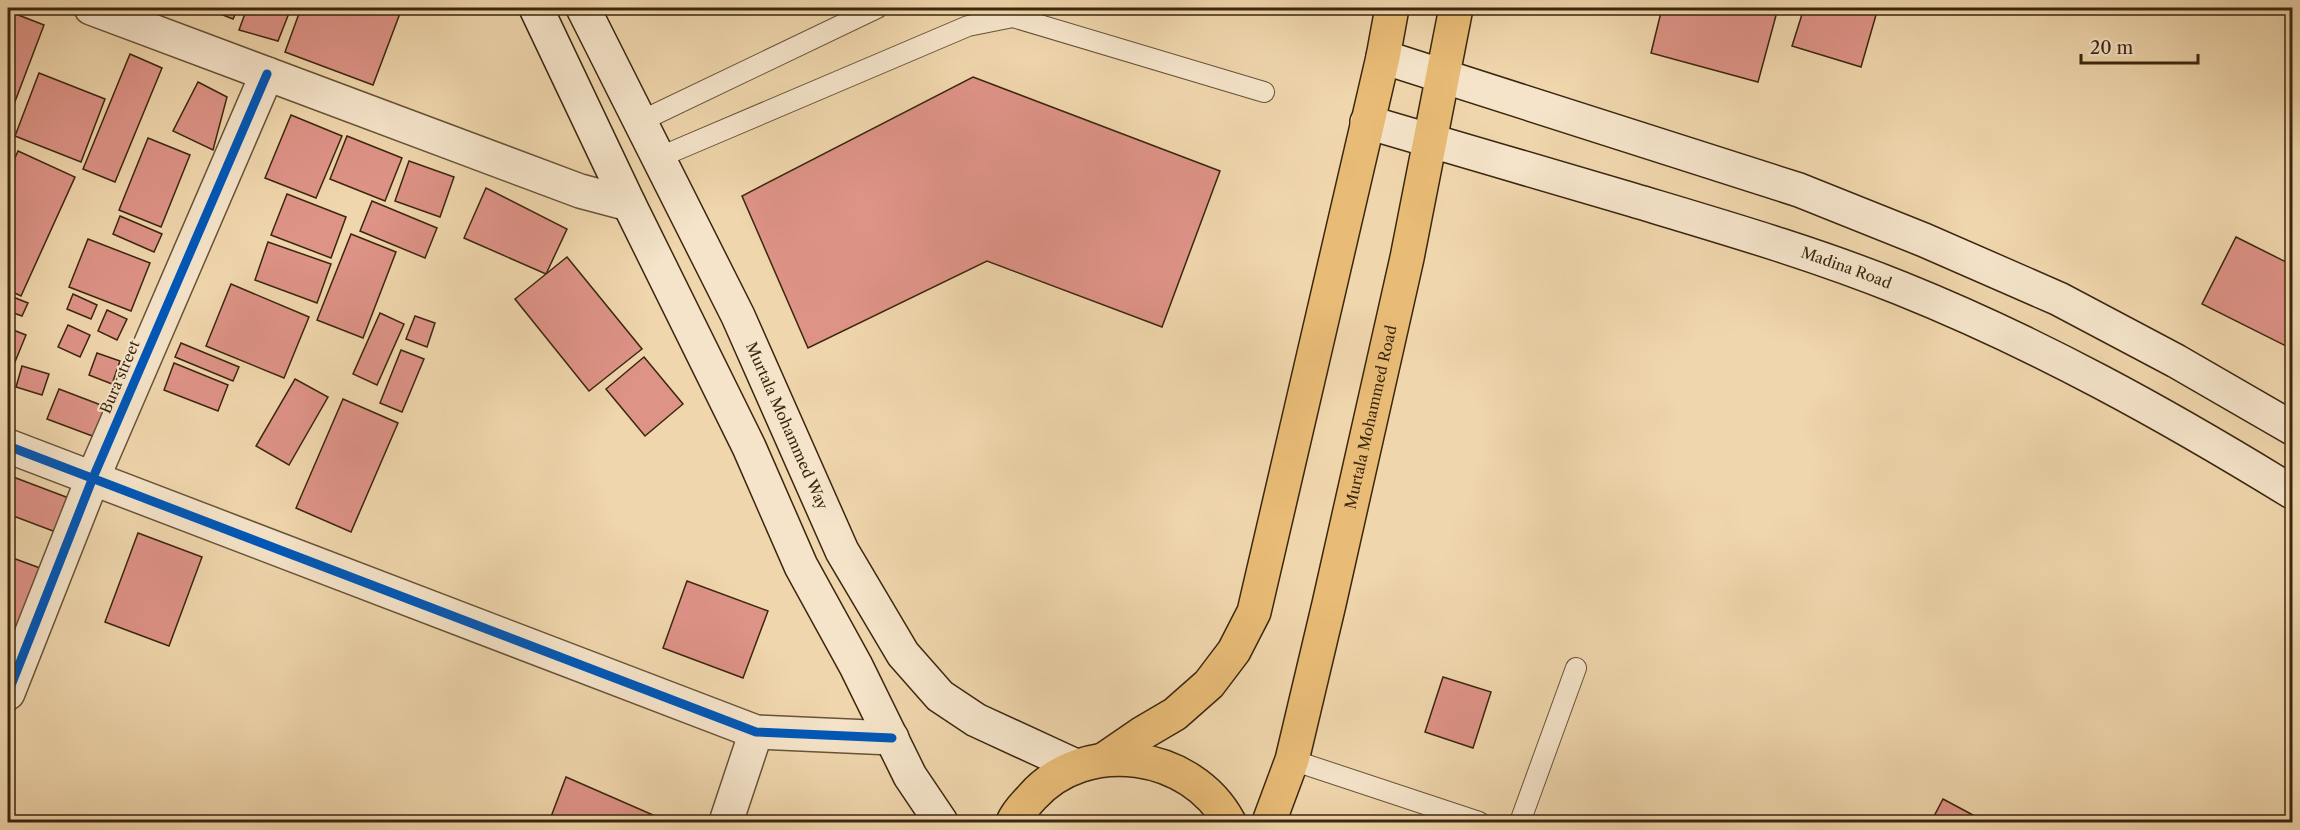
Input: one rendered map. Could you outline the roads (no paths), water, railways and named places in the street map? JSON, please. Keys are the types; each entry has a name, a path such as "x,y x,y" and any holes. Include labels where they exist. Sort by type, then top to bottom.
{"highway":[{"path":"1013,822 1042,785 1091,762 1175,714 1209,684 1234,651 1254,612 1383,57 1392,8"},
{"name":"Murtala Mohammed Road","path":"1269,822 1292,760 1402,281 1456,8"},
{"path":"1091,762 1149,761 1188,777 1220,806 1228,822"}],"main road":[{"path":"91,8 580,191 629,204"},
{"path":"536,8 629,204 749,447 801,566 910,776 941,822"},
{"name":"Murtala Mohammed Way","path":"583,8 660,157 738,316 842,551 903,654 940,696 967,714 1091,762"},
{"path":"1383,57 1799,190 1924,240 2059,299 2176,360 2292,428"},
{"name":"Bura street","path":"8,693 92,480 267,74"},
{"name":"Madina Road","path":"1367,122 1778,243 1901,288 2007,335 2117,390 2205,439 2292,492"},
{"path":"8,446 756,732 892,738"},
{"path":"726,822 756,732"}],"lane":[{"path":"641,121 877,8"},
{"path":"660,157 968,26 1013,17 1264,92"},
{"path":"1520,822 1576,668"},
{"path":"1292,760 1479,822"}]}
